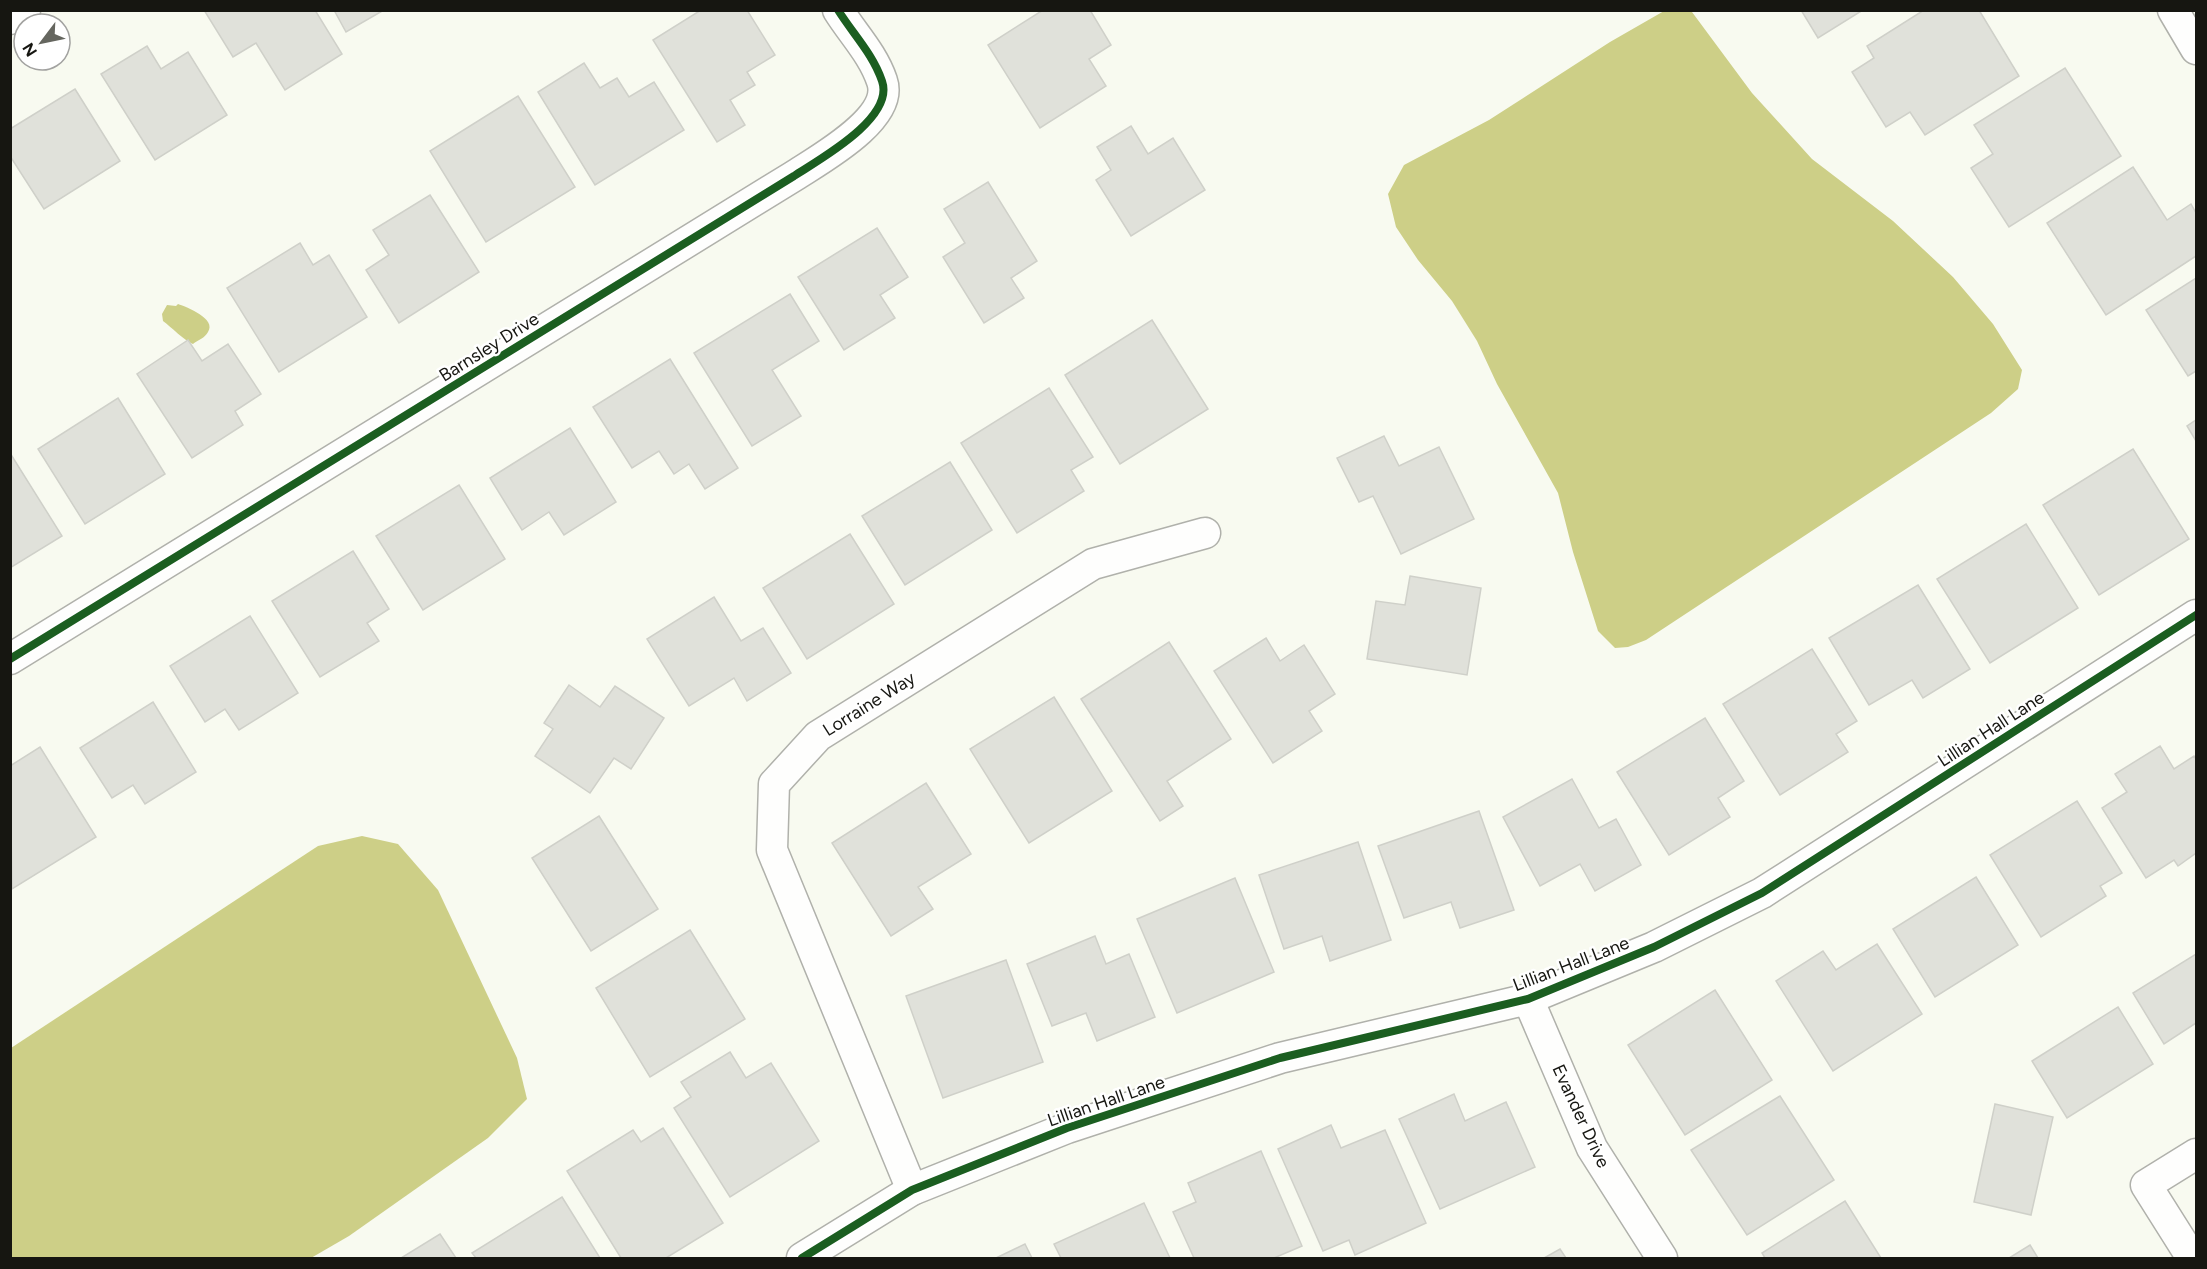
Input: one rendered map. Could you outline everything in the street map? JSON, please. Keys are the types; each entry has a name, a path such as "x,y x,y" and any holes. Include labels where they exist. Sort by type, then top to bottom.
{"street":[{"path":"10,19 25,10"},
{"name":"Barnsley Drive","path":"10,659 794,177 855,135 872,117 884,99 883,83 864,47 838,10"},
{"path":"2173,10 2196,49"},
{"name":"Lorraine Way","path":"912,1191 772,850 774,784 818,736 1093,564 1205,533"},
{"name":"Lillian Hall Lane","path":"802,1258 912,1191 1067,1128 1280,1058 1528,999 1654,947 1762,893 2196,615"},
{"name":"Evander Drive","path":"1528,999 1592,1148 1662,1258"},
{"path":"2192,1258 2146,1185 2196,1154"}],"shaded area":[{"path":"1664,11 1692,12 1752,93 1812,159 1893,221 1953,277 1993,324 2022,370 2018,389 1991,413 1646,640 1628,647 1615,648 1598,631 1573,552 1558,493 1497,384 1477,341 1452,301 1418,260 1396,227 1388,194 1404,165 1489,120 1610,42"},
{"path":"178,304 200,314 210,327 207,334 193,344 163,321 162,314 167,305 176,306"},
{"path":"362,836 398,844 438,890 517,1058 527,1099 488,1138 349,1236 311,1258 11,1258 11,1048 318,846"}],"building":[{"path":"204,10 315,10 342,54 285,90 256,43 233,57"},
{"path":"334,10 384,10 346,32"},
{"path":"701,10 747,10 775,55 747,72 755,85 730,100 745,125 717,142 653,40"},
{"path":"1043,10 1090,10 1111,45 1089,59 1106,86 1040,128 988,45"},
{"path":"1801,10 1863,10 1818,38"},
{"path":"1924,10 1979,10 2019,76 1925,135 1910,112 1886,127 1852,72 1874,58 1867,46"},
{"path":"147,46 161,69 188,52 227,115 155,160 101,74"},
{"path":"584,63 600,88 617,78 629,97 654,82 684,130 595,185 538,92"},
{"path":"2065,68 2121,156 2009,227 1971,168 1993,154 1974,125"},
{"path":"75,89 120,161 44,209 10,156 10,129"},
{"path":"518,96 575,187 486,242 430,151"},
{"path":"1131,126 1148,154 1173,138 1205,190 1131,236 1096,180 1111,170 1097,147"},
{"path":"2133,167 2167,220 2191,204 2196,213 2196,256 2106,315 2047,223"},
{"path":"988,182 1037,261 1011,278 1024,298 984,323 943,257 965,243 944,209"},
{"path":"430,195 479,272 399,323 366,270 389,255 373,230"},
{"path":"877,228 908,277 880,295 895,318 844,350 798,277"},
{"path":"300,243 313,265 329,255 367,317 279,372 227,288"},
{"path":"2196,278 2196,371 2188,376 2146,310"},
{"path":"790,294 819,341 772,370 801,416 752,446 694,353"},
{"path":"1152,320 1208,409 1120,464 1065,375"},
{"path":"188,340 202,361 228,344 261,394 235,411 243,425 192,458 137,374"},
{"path":"670,359 738,468 705,489 689,464 674,474 659,451 632,468 593,407"},
{"path":"1049,388 1093,457 1071,470 1084,491 1017,533 961,443"},
{"path":"118,398 165,474 85,524 38,449"},
{"path":"2196,420 2196,441 2187,426"},
{"path":"570,428 616,502 564,535 549,512 522,530 490,478"},
{"path":"1384,436 1399,466 1439,447 1474,519 1401,554 1373,496 1359,502 1337,458"},
{"path":"2133,449 2189,539 2099,595 2043,505"},
{"path":"10,453 62,536 10,568"},
{"path":"950,462 992,530 905,585 862,516"},
{"path":"459,485 505,559 423,610 376,536"},
{"path":"2026,524 2078,608 1990,663 1937,579"},
{"path":"850,534 894,604 807,659 763,588"},
{"path":"353,551 389,609 367,623 379,641 320,677 272,601"},
{"path":"1410,576 1481,588 1467,675 1367,659 1376,601 1405,605"},
{"path":"1918,585 1970,669 1923,698 1912,680 1869,705 1829,638"},
{"path":"714,597 741,641 763,628 791,673 747,701 734,678 689,706 647,639"},
{"path":"250,616 298,693 239,730 225,709 205,722 170,666"},
{"path":"1266,638 1280,661 1304,645 1335,694 1309,711 1322,731 1273,763 1214,671"},
{"path":"1169,642 1231,739 1167,781 1183,806 1160,821 1081,699"},
{"path":"1812,649 1857,721 1836,734 1848,752 1780,795 1723,704"},
{"path":"569,685 600,707 615,686 664,718 631,769 614,758 590,793 535,756 553,729 544,723"},
{"path":"1054,697 1112,791 1029,843 970,749"},
{"path":"153,702 196,772 145,804 133,785 112,798 80,748"},
{"path":"1705,718 1744,781 1718,798 1730,817 1669,855 1617,772"},
{"path":"2160,746 2174,769 2194,756 2196,759 2196,853 2178,866 2174,860 2146,878 2102,808 2127,792 2115,774"},
{"path":"40,747 96,837 12,889 10,766"},
{"path":"1572,779 1599,828 1616,819 1641,865 1595,891 1580,864 1540,886 1503,817"},
{"path":"926,783 971,854 918,887 933,909 891,936 832,843"},
{"path":"2077,801 2122,873 2100,886 2106,896 2041,937 1990,855"},
{"path":"1479,811 1514,910 1460,928 1451,902 1404,918 1378,846"},
{"path":"599,816 658,909 591,951 532,858"},
{"path":"1358,842 1391,940 1330,961 1322,936 1284,949 1259,875"},
{"path":"1976,877 2018,945 1935,997 1893,929"},
{"path":"1235,878 1274,972 1177,1013 1137,919"},
{"path":"690,930 745,1019 650,1077 596,988"},
{"path":"1095,936 1106,964 1129,954 1155,1017 1097,1041 1086,1013 1052,1026 1027,964"},
{"path":"1877,944 1922,1014 1833,1071 1776,981 1823,951 1836,970"},
{"path":"2196,954 2196,1023 2164,1044 2133,993"},
{"path":"1006,960 1043,1062 943,1098 906,996"},
{"path":"1715,990 1772,1080 1685,1135 1628,1045"},
{"path":"2118,1007 2153,1064 2067,1118 2032,1061"},
{"path":"730,1052 746,1078 771,1063 819,1141 730,1197 674,1108 691,1097 681,1082"},
{"path":"1454,1094 1465,1121 1506,1102 1535,1167 1440,1209 1399,1119"},
{"path":"1780,1096 1834,1180 1747,1235 1691,1150"},
{"path":"1995,1104 2053,1117 2031,1215 1974,1202"},
{"path":"1331,1125 1341,1148 1385,1130 1426,1223 1355,1255 1349,1240 1323,1251 1278,1149"},
{"path":"663,1128 723,1223 666,1258 621,1258 567,1171 633,1130 641,1142"},
{"path":"1261,1151 1302,1246 1274,1258 1194,1258 1173,1212 1196,1202 1188,1183"},
{"path":"562,1197 600,1258 476,1258 472,1253"},
{"path":"1845,1201 1881,1258 1765,1258 1762,1253"},
{"path":"1144,1203 1170,1258 1061,1258 1054,1244"},
{"path":"440,1234 456,1258 401,1258"},
{"path":"1025,1244 1032,1258 996,1258"},
{"path":"2030,1245 2038,1258 2009,1258"},
{"path":"1560,1249 1566,1258 1544,1258"}],"cycle path":[{"path":"10,659 794,176 853,136 867,123 877,109 883,95 882,81 868,53 838,10"},
{"path":"802,1258 912,1190 1067,1128 1280,1058 1528,999 1654,947 1762,893 2196,615"}]}
